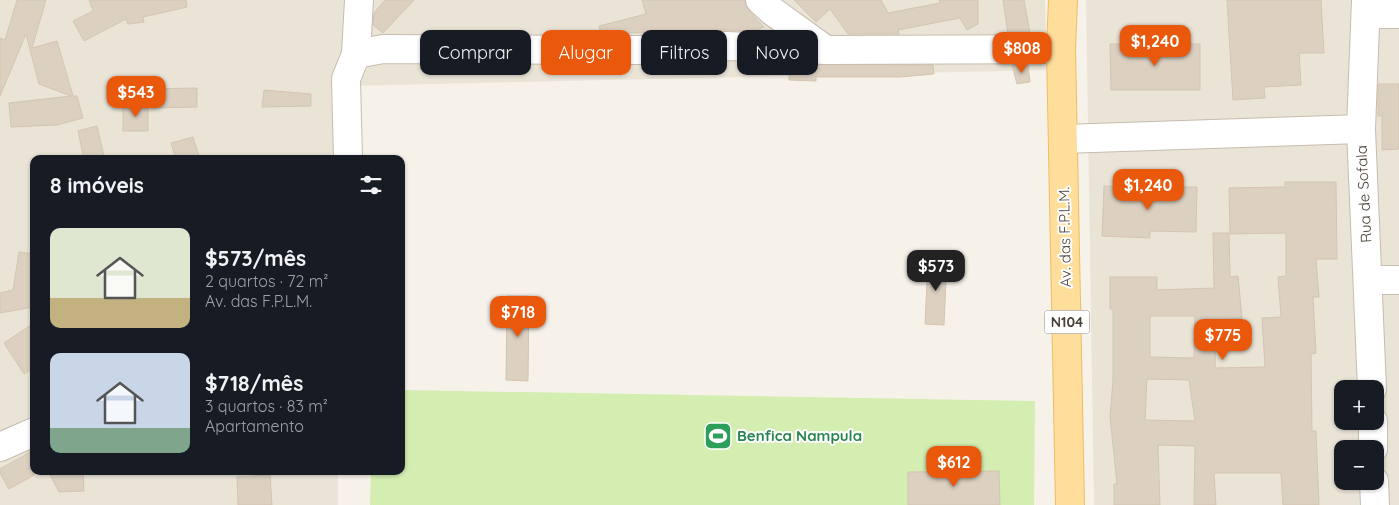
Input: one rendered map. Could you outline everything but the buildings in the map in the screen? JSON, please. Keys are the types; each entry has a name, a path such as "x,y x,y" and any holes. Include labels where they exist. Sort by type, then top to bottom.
{"main road":[{"name":"Av. das F.P.L.M.","path":"1063,0 1060,49 1070,505"}],"street":[{"path":"348,155 346,79 356,54 359,0"},
{"path":"760,0 772,12 826,50"},
{"path":"1366,7 1399,14"},
{"name":"Rua de Sofala","path":"1366,7 1361,129 1372,380"},
{"path":"356,54 383,49 630,50 726,46 826,50 1060,49"},
{"path":"1063,140 1361,129"},
{"path":"1368,280 1399,280"},
{"path":"0,447 30,434"},
{"path":"1374,490 1375,505"}],"shaded area":[{"path":"0,0 1045,0 1047,70 348,86 339,155 30,155 30,475 338,475 338,505 0,505"},
{"path":"1086,0 1399,0 1399,505 1094,505"}],"green space":[{"name":"Benfica Nampula","path":"405,390 1035,401 1034,505 370,505 371,475 405,475"}],"place":[{"name":"Benfica Nampula","path":"718,436"}]}
